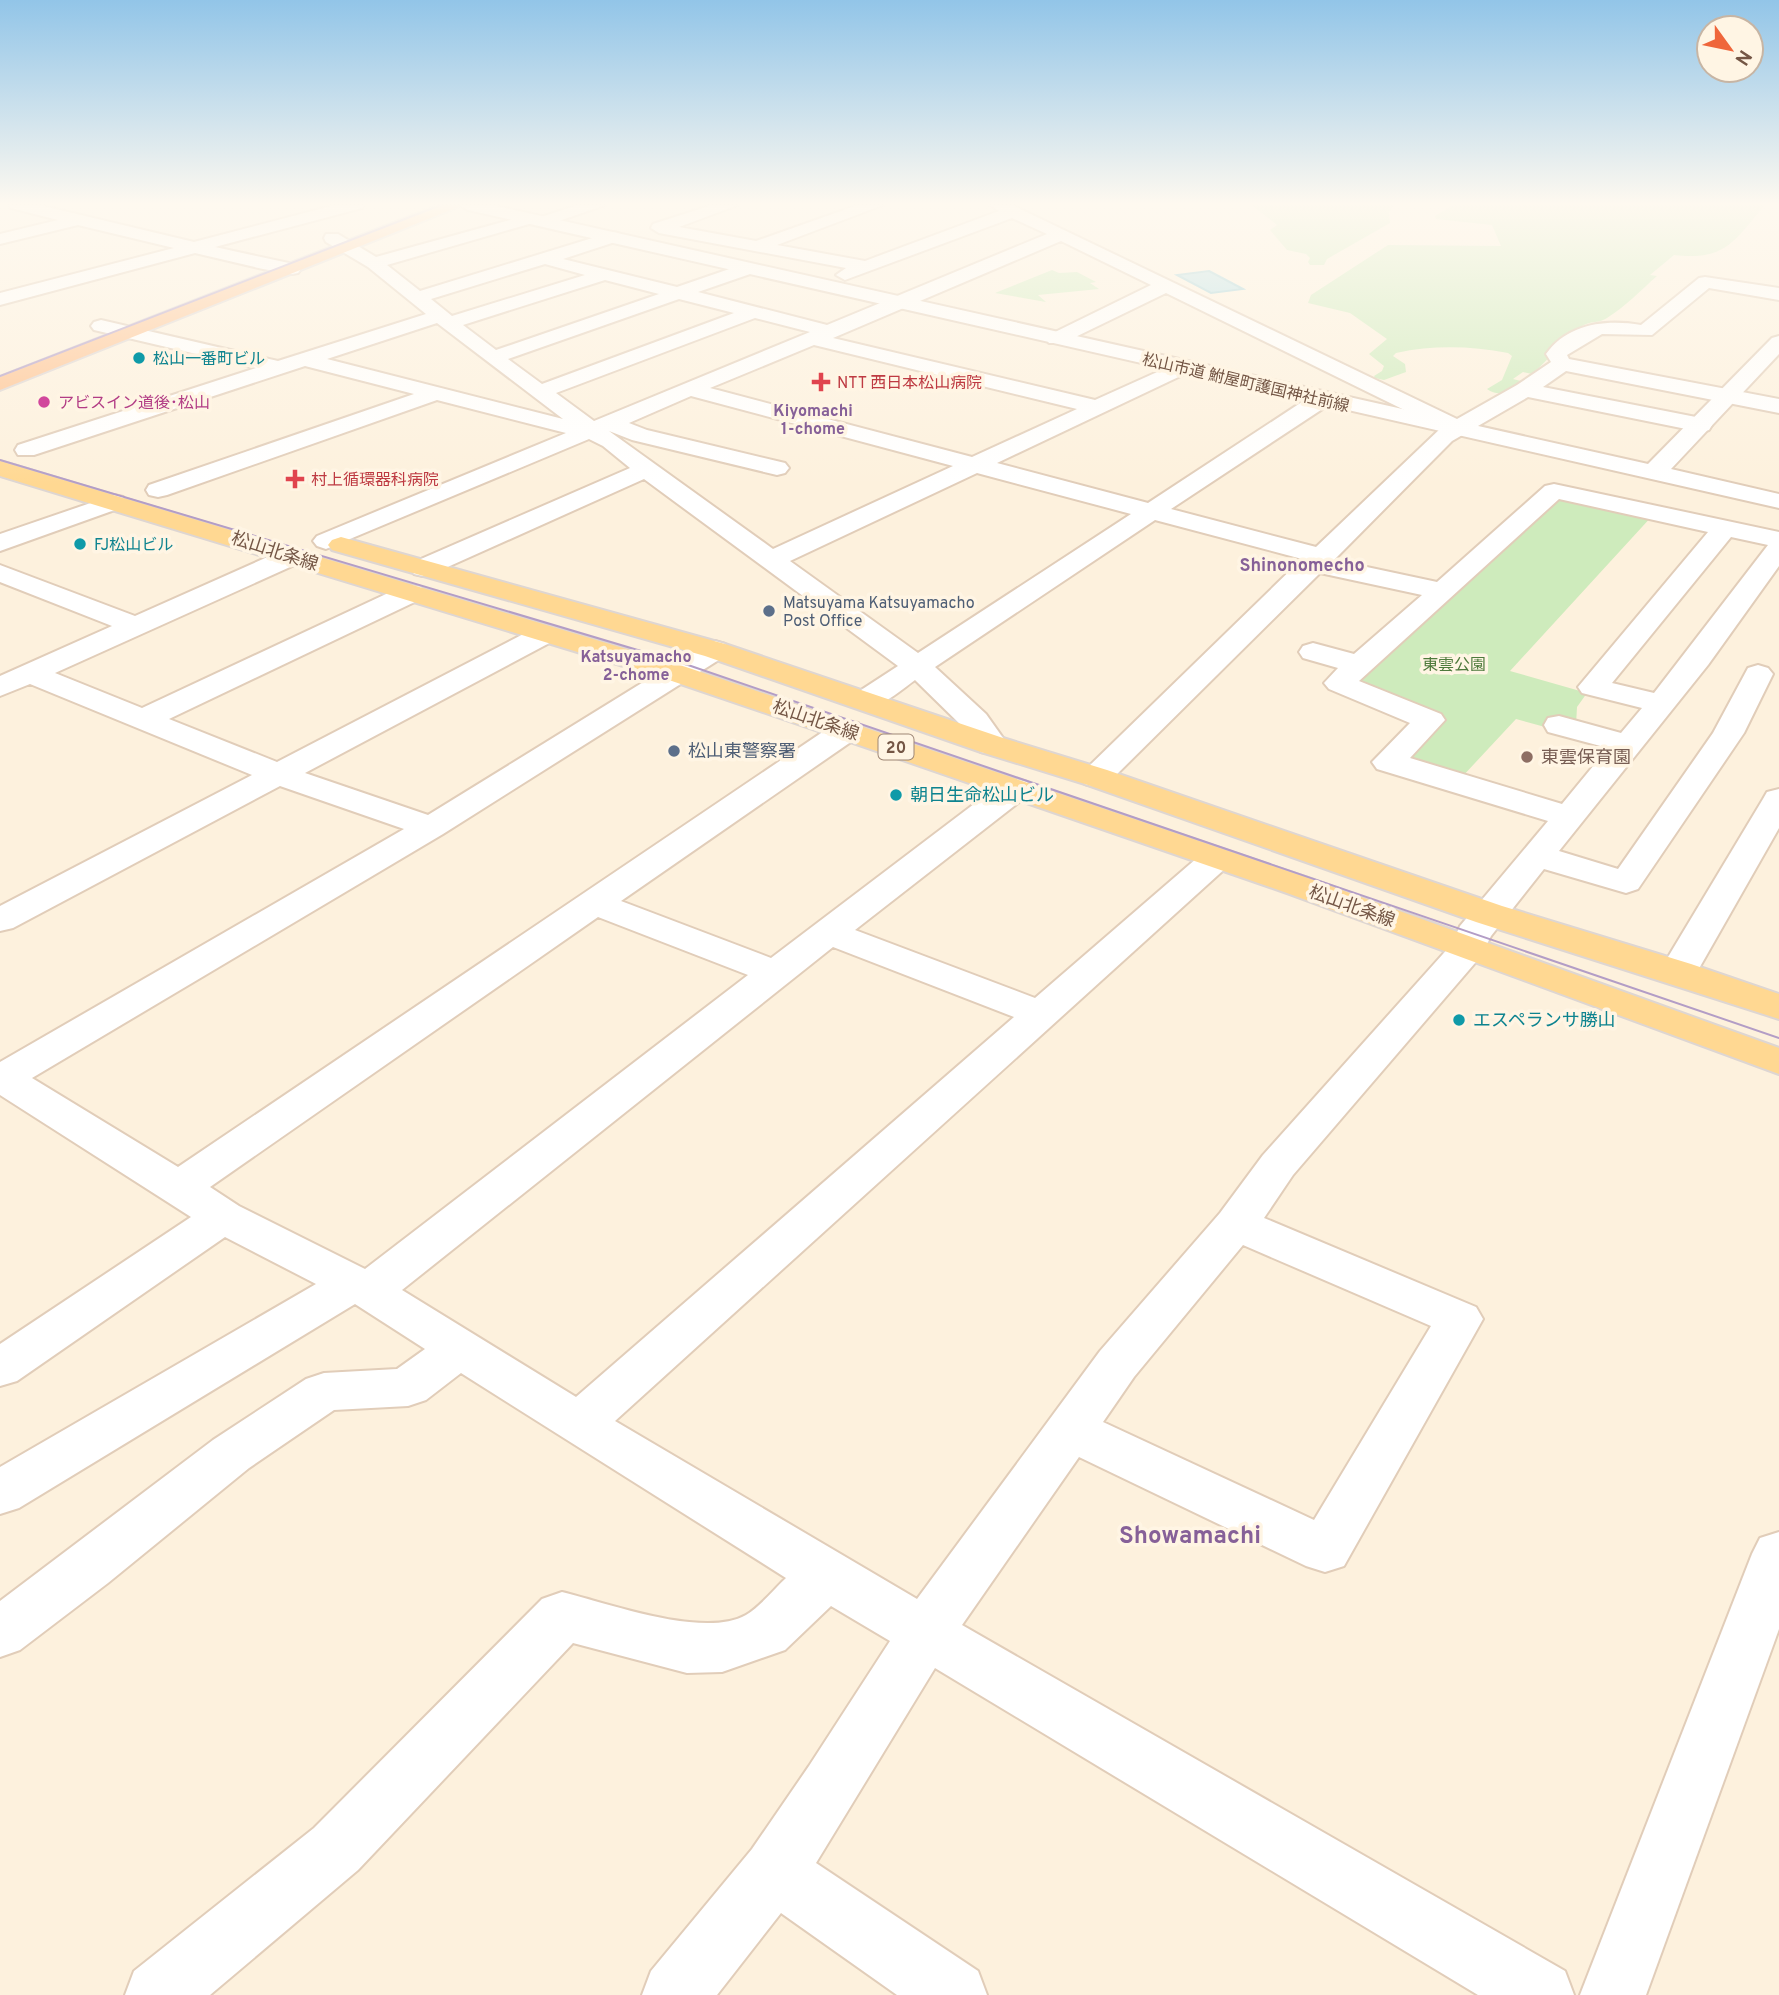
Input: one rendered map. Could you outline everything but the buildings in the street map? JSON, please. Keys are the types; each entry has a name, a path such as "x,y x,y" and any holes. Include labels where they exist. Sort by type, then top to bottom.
{"highway":[{"path":"0,384 187,298"},
{"path":"158,321 217,298"},
{"path":"0,365 102,326"}],"main road":[{"name":"松山北条線","path":"13,447 326,541 545,634 676,673 992,745 1096,777 1478,931 1779,1062"},
{"name":"松山北条線","path":"0,468 290,557 417,581 715,650 1015,789 1216,859 1478,931 1678,972 1779,1007"}],"street":[{"path":"62,298 69,300"},
{"path":"415,298 493,358 600,427 611,441 646,469 917,666 975,721 992,745"},
{"path":"13,447 303,359 519,298"},
{"path":"493,358 660,298"},
{"path":"700,298 754,312 823,335 1100,408"},
{"name":"松山市道 鮒屋町護国神社前線","path":"877,298 1779,500"},
{"path":"326,541 910,298"},
{"path":"1056,339 1140,298"},
{"path":"1189,298 1356,382 1458,428"},
{"path":"1562,365 1556,354 1592,328 1616,326 1638,337 1685,298"},
{"path":"94,306 130,324 277,368"},
{"path":"542,391 754,312"},
{"path":"102,326 158,321"},
{"path":"1610,503 1652,472 1701,425 1779,342"},
{"path":"303,359 545,422 600,427 640,435 698,456 776,468"},
{"path":"1096,777 1444,436 1525,390 1562,365 1779,407"},
{"path":"771,560 1182,368"},
{"path":"692,390 976,464 1318,560 1443,592"},
{"path":"1525,390 1701,425"},
{"path":"158,490 435,394"},
{"path":"179,1187 593,903 856,715 917,666 1322,399"},
{"path":"144,719 646,469"},
{"path":"1569,817 1388,762 1430,720 1339,683 1554,491 1779,540"},
{"path":"0,543 114,502"},
{"path":"1661,704 1593,687 1725,528"},
{"path":"1537,856 1626,882 1656,834 1728,733 1738,669 1779,548"},
{"path":"0,687 290,557"},
{"path":"6,581 136,626"},
{"path":"0,920 545,634"},
{"path":"715,650 431,827 1,1078 223,1217 360,1287 827,1576 1541,1995"},
{"path":"1313,652 1360,666"},
{"path":"675,1995 774,1871 831,1786 926,1632 1117,1364 1236,1224 1278,1165 1478,931 1661,704 1738,669"},
{"path":"31,674 278,774 431,827"},
{"path":"1559,725 1628,744"},
{"path":"0,1493 360,1287 1015,789"},
{"path":"1678,972 1779,799"},
{"path":"579,1424 1216,859"},
{"path":"593,903 776,973"},
{"path":"828,932 1041,1014"},
{"path":"0,1368 223,1217"},
{"path":"1071,1430 1325,1550 1459,1319 1236,1224"},
{"path":"0,1633 89,1567 231,1454 324,1392 408,1387 460,1349"},
{"path":"1613,1995 1779,1555"},
{"path":"158,1995 336,1849 562,1616 687,1648 722,1647 765,1633 827,1576"},
{"path":"774,1871 954,1995"}],"green space":[{"path":"1024,298 1042,298 1046,302"},
{"path":"1310,298 1633,298 1604,320 1582,326 1532,374 1523,372 1513,379 1521,381 1501,393 1487,389 1502,380 1512,356 1480,349 1452,347 1396,353 1393,356 1405,364 1406,372 1384,380 1375,378 1384,366 1369,354 1387,339 1350,313 1308,303"},
{"name":"東雲公園","path":"1560,496 1653,515 1510,671 1587,693 1577,707 1576,725 1545,727 1516,719 1461,778 1404,761 1444,720 1351,682"}],"tram line":[{"path":"0,376 201,298"},
{"path":"0,460 688,665 1779,1038"}],"place":[{"name":"松山一番町ビル","path":"139,358"},
{"name":"NTT 西日本松山病院","path":"821,382"},
{"name":"アビスイン道後･松山","path":"44,402"},
{"name":"村上循環器科病院","path":"295,479"},
{"name":"FJ松山ビル","path":"80,544"},
{"name":"Matsuyama Katsuyamacho Post Office","path":"769,611"},
{"name":"松山東警察署","path":"674,751"},
{"name":"東雲保育園","path":"1527,757"},
{"name":"朝日生命松山ビル","path":"896,795"},
{"name":"エスペランサ勝山","path":"1459,1020"}],"district":[{"name":"Kiyomachi 1-chome","path":"813,419"},
{"name":"Shinonomecho","path":"1302,565"},
{"name":"Katsuyamacho 2-chome","path":"636,665"},
{"name":"Showamachi","path":"1190,1535"}]}
